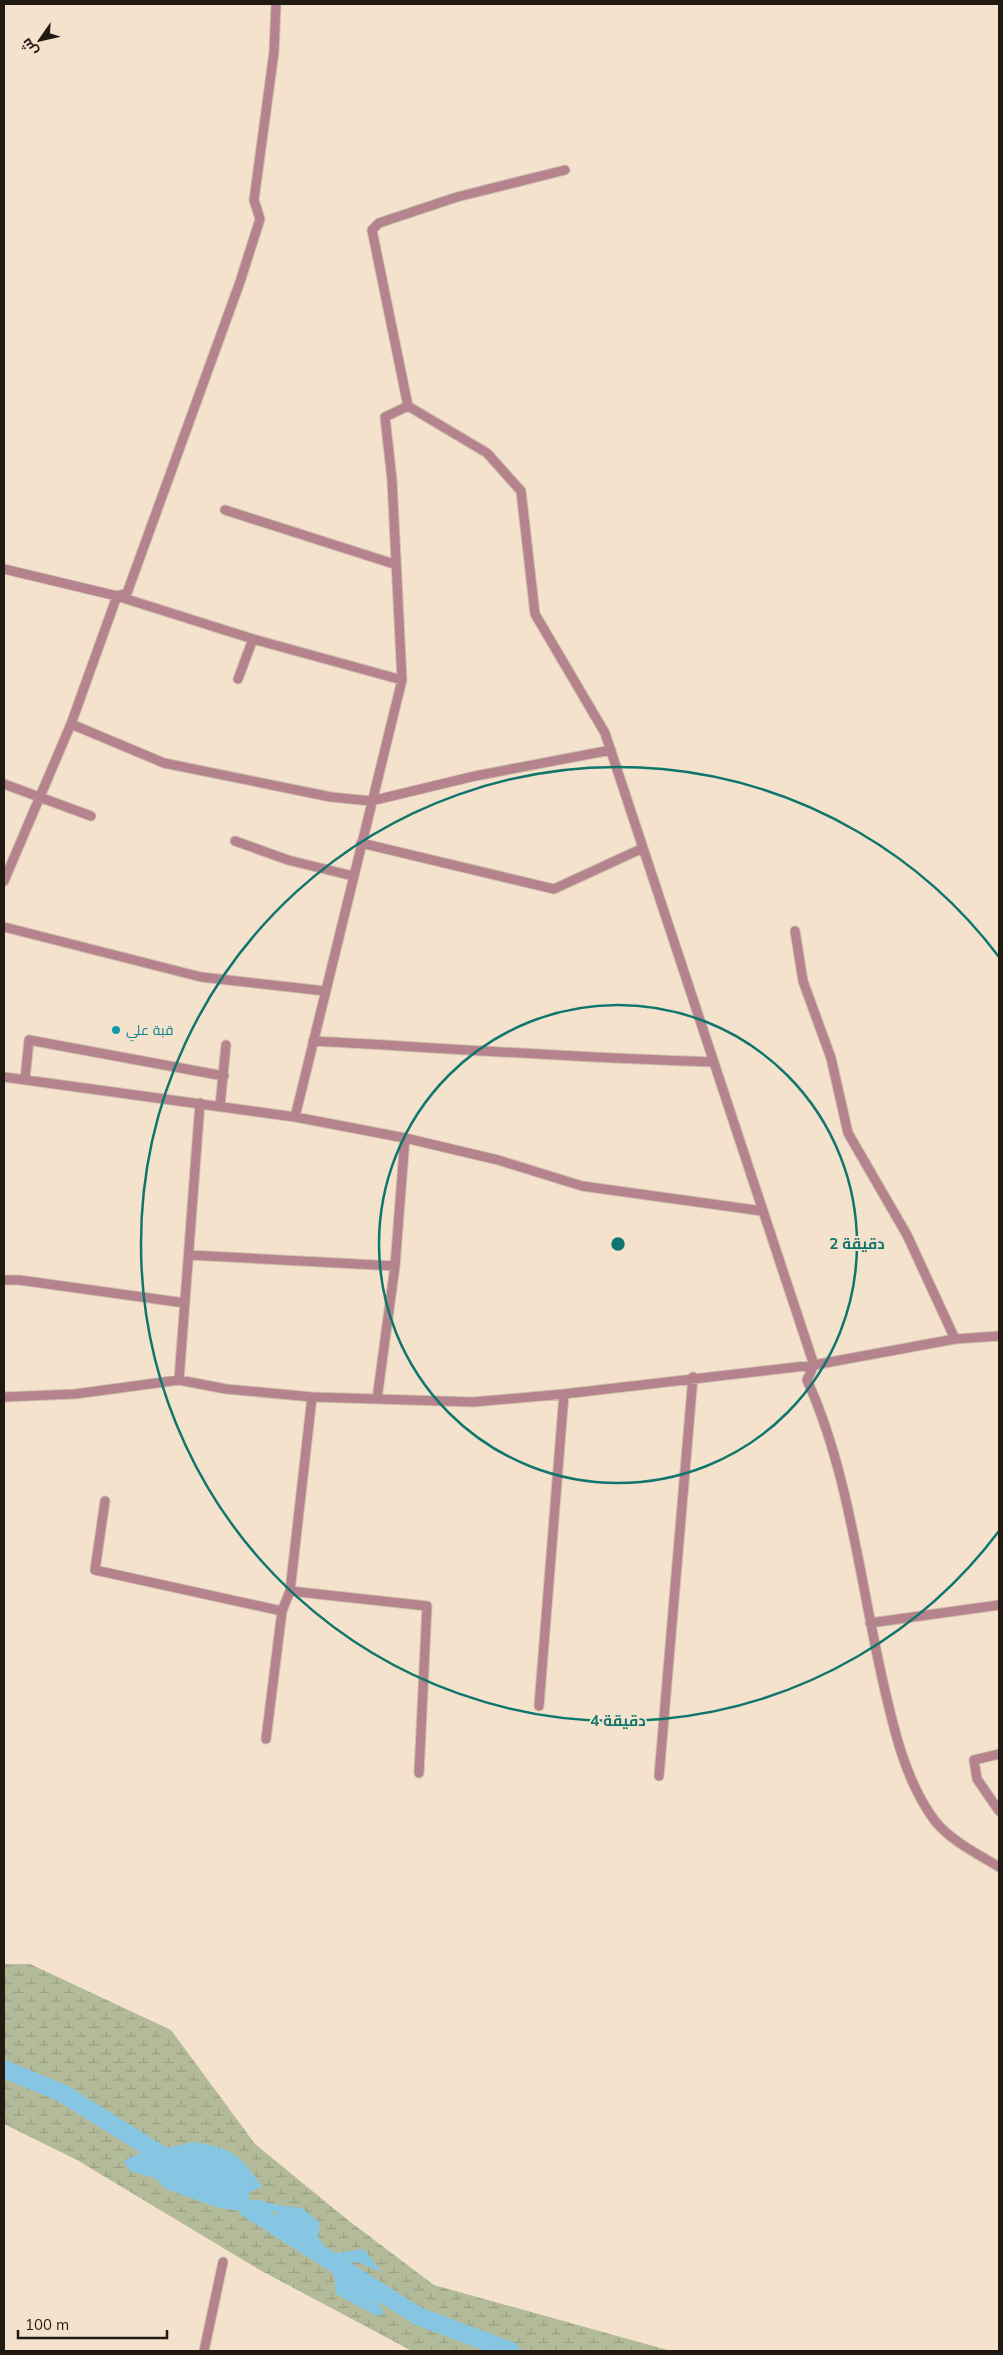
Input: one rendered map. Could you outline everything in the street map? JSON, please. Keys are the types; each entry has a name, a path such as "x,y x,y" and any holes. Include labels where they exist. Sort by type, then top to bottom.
{"street":[{"path":"117,596 127,593 240,282 260,220 254,200 274,52 276,4"},
{"path":"565,170 457,197 379,223 372,230 408,406 487,453 521,490 535,614 605,733 712,1062 814,1365 807,1380 820,1408 840,1478 890,1714 917,1793 936,1822 966,1847 999,1867"},
{"path":"295,1117 402,680 394,564 392,480 384,417 408,406"},
{"path":"225,510 394,564"},
{"path":"4,569 117,596 253,639 402,680"},
{"path":"4,881 71,724 117,596"},
{"path":"238,679 253,639"},
{"path":"71,724 164,763 332,797 371,801 475,776 611,750"},
{"path":"4,784 91,816"},
{"path":"235,841 288,860 353,876"},
{"path":"361,843 554,889 643,848"},
{"path":"4,927 201,977 325,992"},
{"path":"795,931 803,981 831,1058 848,1133 907,1235 955,1339"},
{"path":"25,1079 30,1040 224,1076"},
{"path":"313,1041 574,1057 712,1062"},
{"path":"220,1106 226,1045"},
{"path":"4,1077 295,1117 406,1138 498,1160 582,1186 762,1211"},
{"path":"180,1380 200,1103"},
{"path":"377,1399 395,1266 406,1138"},
{"path":"189,1256 395,1266"},
{"path":"4,1280 19,1280 185,1303"},
{"path":"4,1396 75,1394 180,1380 226,1389 312,1397 473,1402 564,1394 814,1365 955,1339 999,1336"},
{"path":"659,1776 693,1378"},
{"path":"539,1706 564,1394"},
{"path":"266,1739 282,1611 290,1591 312,1397"},
{"path":"104,1501 95,1570 282,1611"},
{"path":"290,1591 427,1606 419,1773"},
{"path":"870,1623 999,1605"},
{"path":"999,1754 974,1760 977,1779 999,1811"},
{"path":"204,2351 223,2262"}],"green space":[{"path":"4,1964 30,1964 171,2030 255,2144 349,2221 434,2285 671,2351 412,2351 258,2269 77,2160 4,2124"}],"water":[{"path":"192,2142 226,2150 234,2154 248,2167 262,2187 250,2192 248,2201 259,2200 277,2205 302,2208 320,2223 318,2236 327,2252 338,2253 364,2249 381,2272 360,2263 346,2261 346,2268 355,2278 363,2278 367,2281 384,2313 377,2316 336,2294 334,2275 307,2240 294,2235 279,2234 270,2225 278,2211 268,2213 265,2221 245,2211 219,2208 166,2189 155,2178 130,2171 124,2162 137,2154"}],"waterway":[{"path":"4,2069 62,2093 176,2164"},
{"path":"247,2208 418,2316 511,2351"}],"place":[{"name":"قبة علي","path":"116,1030"}]}
